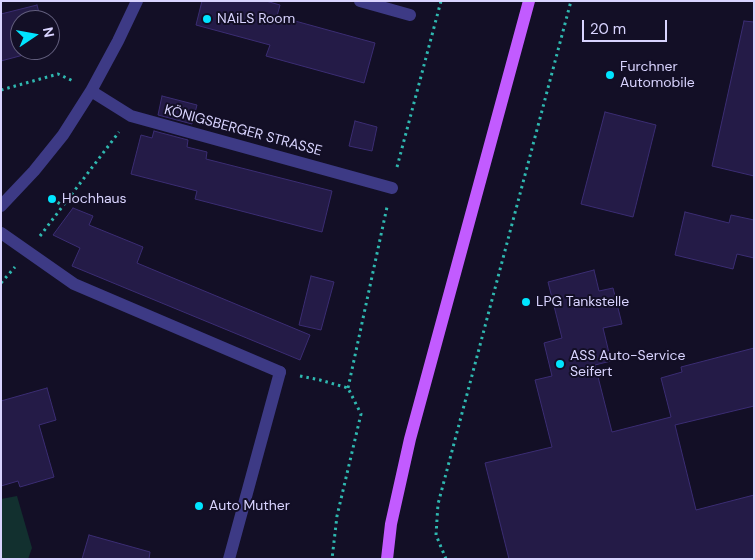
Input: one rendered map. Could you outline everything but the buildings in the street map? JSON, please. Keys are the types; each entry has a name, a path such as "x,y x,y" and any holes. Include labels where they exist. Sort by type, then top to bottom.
{"main road":[{"path":"387,559 391,524 410,439 529,1"}],"street":[{"path":"1,206 34,171 57,142 91,91 137,1"},
{"path":"360,1 410,15"},
{"name":"KÖNIGSBERGER STRASSE","path":"91,91 132,116 392,188"},
{"path":"1,234 74,284 280,372 229,559"}],"path":[{"path":"446,559 436,535 438,504 571,1"},
{"path":"1,90 58,74 91,91"},
{"path":"1,283 28,252 132,116"},
{"path":"52,199 62,206"},
{"path":"280,372 348,388 360,414 337,516 332,559"}],"green space":[{"path":"17,496 32,548 28,559 1,559 1,499"}],"place":[{"name":"NAiLS Room","path":"207,19"},
{"name":"Furchner Automobile","path":"610,75"},
{"name":"Hochhaus","path":"52,199"},
{"name":"LPG Tankstelle","path":"526,302"},
{"name":"ASS Auto-Service Seifert","path":"560,364"},
{"name":"Auto Muther","path":"199,506"}]}
